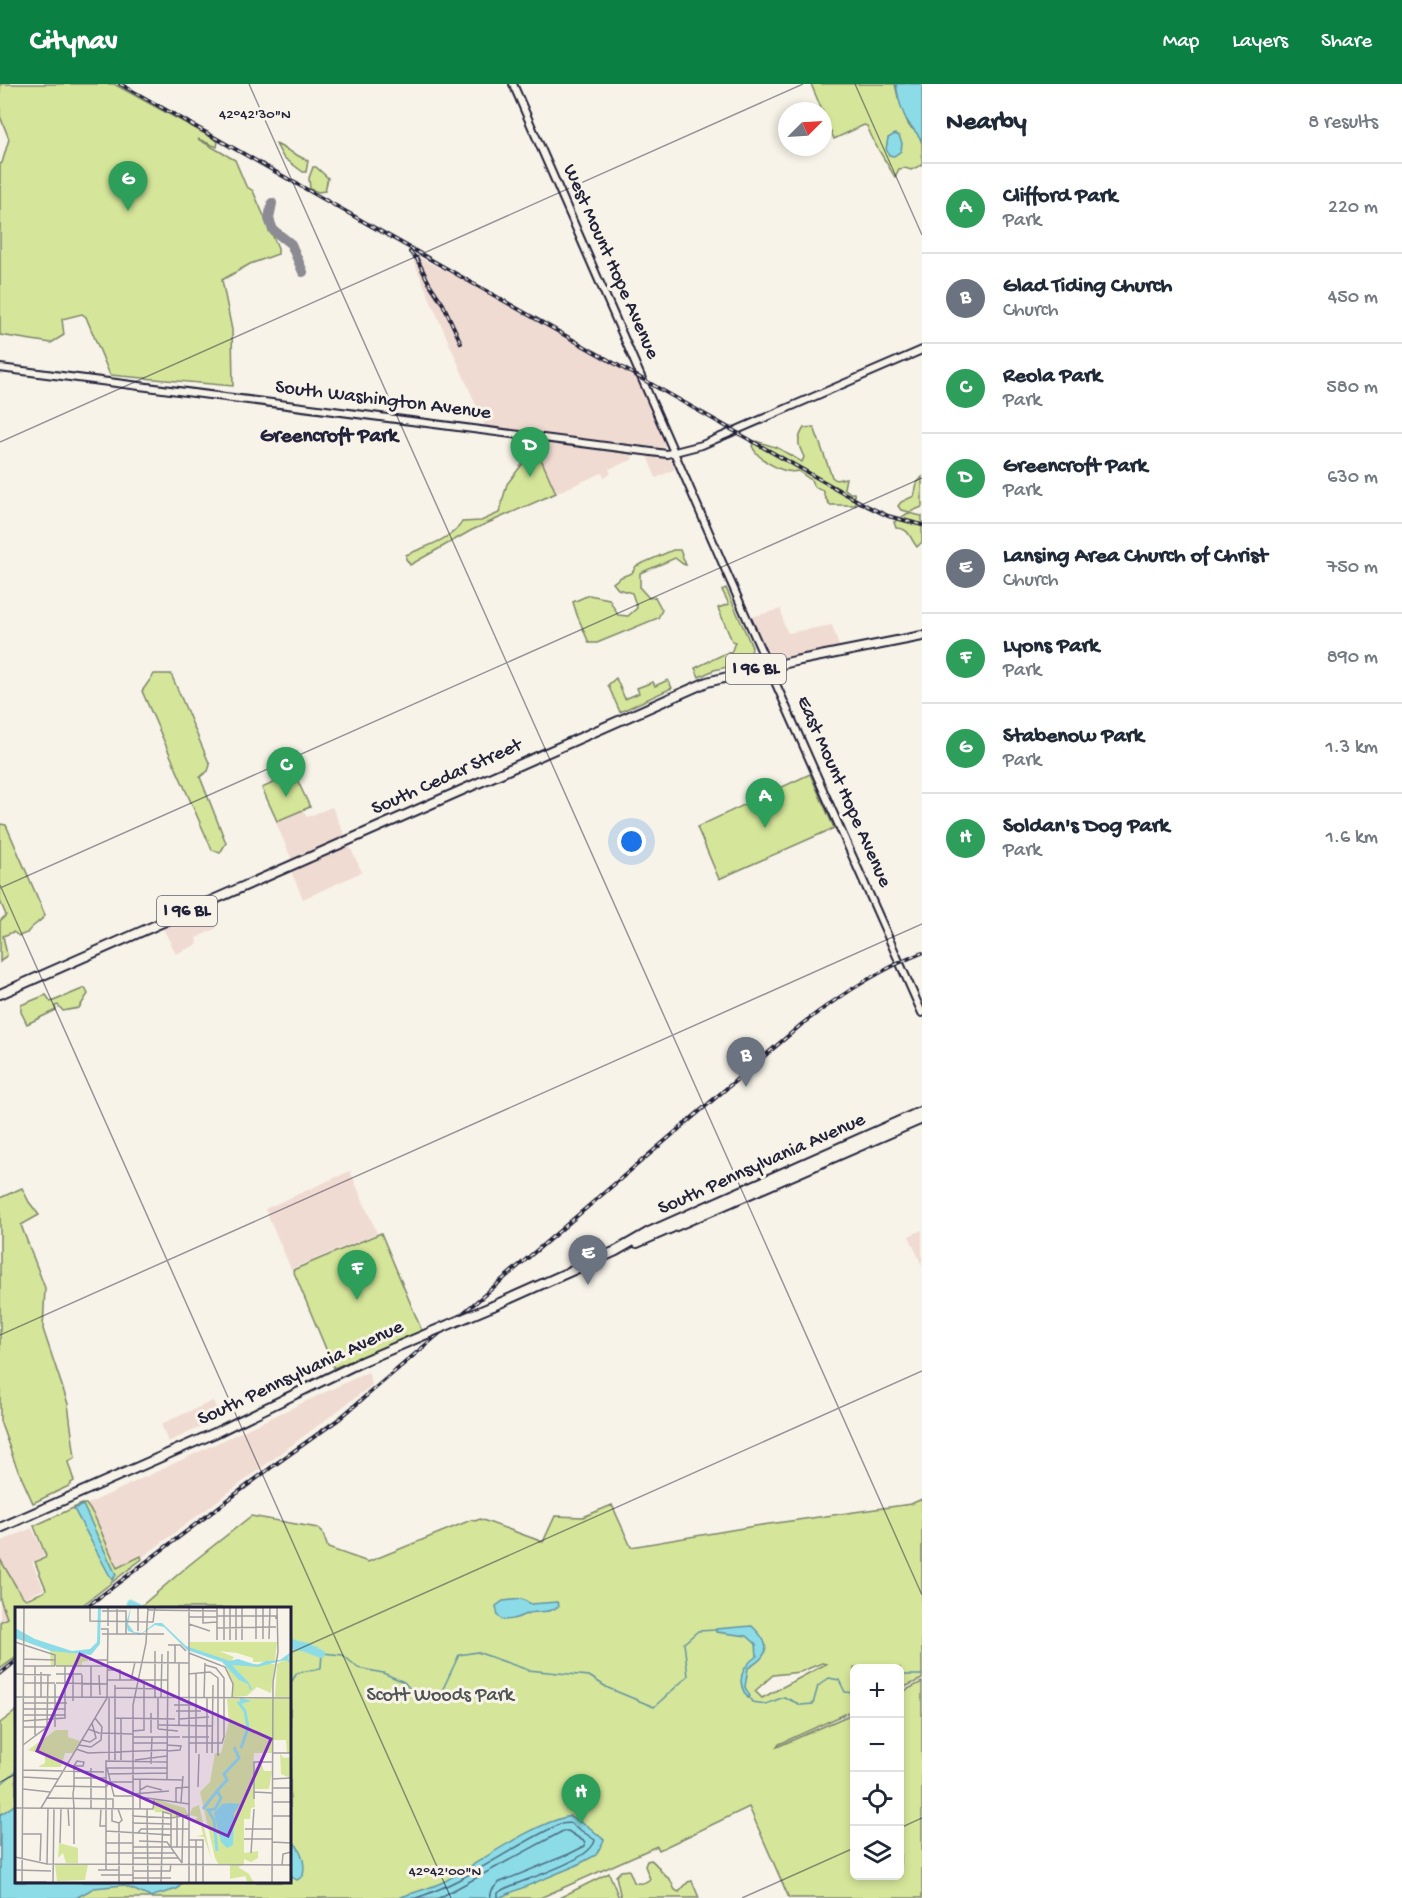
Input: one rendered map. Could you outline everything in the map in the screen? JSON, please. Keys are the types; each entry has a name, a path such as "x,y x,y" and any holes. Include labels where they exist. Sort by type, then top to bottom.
{"main road":[{"name":"South Cedar Street","path":"0,994 697,686 727,676 922,636"},
{"name":"South Pennsylvania Avenue","path":"616,1251 649,1232 922,1111"},
{"name":"South Pennsylvania Avenue","path":"0,1528 215,1433 362,1362 922,1119"}],"street":[{"name":"West Mount Hope Avenue","path":"513,84 675,453"},
{"name":"South Washington Avenue","path":"0,368 641,452 675,453 702,445 922,350"},
{"name":"East Mount Hope Avenue","path":"675,453 922,1013"}],"shaded area":[{"path":"410,253 462,279 638,378 666,441 665,446 646,448 486,428"},
{"path":"533,441 633,454 632,460 609,469 611,474 604,477 602,473 556,493"},
{"path":"647,456 670,458 675,469 656,478"},
{"path":"781,609 788,633 832,625 839,646 772,660 751,617"},
{"path":"332,807 345,836 292,860 276,823 303,811 307,817"},
{"path":"349,845 362,872 303,899 291,871"},
{"path":"208,906 217,928 196,938 198,944 176,954 162,926"},
{"path":"350,1171 377,1233 291,1269 265,1209"},
{"path":"922,1230 922,1266 909,1236"},
{"path":"368,1372 372,1385 116,1577 71,1512"},
{"path":"213,1401 221,1418 168,1442 161,1424"},
{"path":"32,1528 45,1556 32,1562 44,1589 3,1607 10,1627 0,1632 0,1542"}],"green space":[{"path":"0,84 114,84 218,141 217,147 198,139 235,160 246,186 253,191 278,248 278,254 250,264 222,280 232,330 233,386 110,375 86,317 82,314 62,319 64,335 51,343 0,335 0,164 9,139 0,116"},
{"path":"811,84 895,84 909,126 919,134 922,144 922,165 911,170 899,169 895,177 867,126 864,125 834,139 832,102 819,102"},
{"path":"276,144 308,161 306,172 283,157"},
{"path":"313,167 328,178 325,191 318,192 310,189 309,178"},
{"path":"814,427 832,477 836,480 846,478 844,488 854,493 856,505 830,505 824,496 824,491 816,487 811,480 798,471 786,471 765,461 752,446 756,441 778,448 802,462 804,457 799,446 800,436 804,428"},
{"path":"533,441 556,493 472,530 410,565 406,555 451,534 462,522 481,521 499,513 507,484 524,462 530,443"},
{"path":"922,477 922,507 910,512 901,510 898,506 901,502 914,496 917,483"},
{"path":"908,513 922,516 922,542 917,547 907,532 896,528 894,522"},
{"path":"673,550 680,550 686,565 675,558 640,573 640,588 649,598 655,597 662,610 658,618 597,643 589,643 573,602 589,595 609,599 618,615 628,616 637,608 632,593 618,589 613,583 632,573 636,566"},
{"path":"726,588 752,647 750,662 714,670 699,677 695,668 728,652 731,653 735,642 732,641 718,608 729,604 722,590"},
{"path":"154,674 171,674 210,765 208,771 200,777 226,843 220,853 212,850 142,691"},
{"path":"616,678 625,699 639,693 637,688 653,682 655,686 668,680 672,688 620,712 608,685"},
{"path":"294,773 310,807 277,821 262,788"},
{"path":"810,774 834,828 719,879 697,827"},
{"path":"0,824 6,825 45,915 27,933 19,936 13,932 3,936 7,955 0,962 0,921 6,915 0,901"},
{"path":"85,988 88,994 79,1008 63,1011 58,1005 55,1006 56,1010 27,1024 21,1012 21,1005 46,995 51,1002"},
{"path":"22,1188 39,1215 21,1225 45,1288 43,1329 68,1404 75,1458 68,1462 74,1481 71,1485 33,1503 0,1421 0,1198"},
{"path":"381,1233 422,1331 334,1368 293,1270"},
{"name":"Scott Woods Park","path":"922,1499 922,1679 904,1687 904,1664 850,1664 850,1712 779,1744 777,1747 850,1715 850,1880 904,1880 904,1691 922,1682 922,1898 789,1898 749,1807 659,1850 657,1846 540,1898 0,1898 0,1723 15,1712 15,1883 291,1883 291,1607 140,1607 251,1516 318,1528 322,1531 328,1548 368,1562 471,1520 480,1519 543,1542 555,1516 583,1517 612,1505 631,1547 755,1526 911,1504","holes":["822,1663 826,1664 762,1698 755,1691 773,1675 800,1672"]},
{"path":"86,1504 94,1515 117,1568 141,1556 142,1559 80,1607 15,1607 15,1658 0,1669 0,1622 7,1618 0,1599 0,1559 21,1595 26,1599 46,1589 35,1562 46,1556 34,1526"},
{"path":"651,1860 670,1879 675,1890 679,1892 688,1882 692,1881 699,1898 621,1898 616,1876 621,1871 629,1870 634,1882 644,1882 650,1879 645,1866 647,1861"},
{"path":"609,1873 619,1898 559,1898"}],"water":[{"path":"896,84 922,84 922,142 905,117"},
{"path":"895,134 899,136 902,143 901,151 894,156 889,155 886,149 888,138"},
{"path":"83,1505 116,1575 112,1580 74,1509"},
{"path":"522,1599 531,1604 557,1602 559,1606 552,1610 530,1613 510,1620 503,1620 498,1616 496,1606 503,1601"},
{"path":"752,1626 763,1638 766,1649 761,1658 748,1668 745,1687 750,1696 748,1698 741,1680 744,1669 757,1656 756,1644 747,1636 716,1632 716,1629"},
{"path":"15,1805 15,1883 182,1883 177,1889 150,1897 123,1885 94,1888 76,1898 0,1898 0,1815"},
{"path":"570,1816 589,1827 604,1840 596,1855 575,1866 498,1898 399,1898 443,1882 538,1827"},
{"path":"291,1840 300,1851 303,1860 303,1876 297,1880 291,1877"}],"waterway":[{"path":"130,1603 138,1607"},
{"path":"291,1682 297,1673 321,1668 322,1653 343,1655 358,1668 383,1673 404,1682 417,1697 440,1695 459,1655 477,1652 528,1670 589,1676 608,1688 654,1707 688,1676 684,1643 698,1631 716,1630"},
{"path":"291,1643 322,1653"},
{"path":"904,1675 922,1675"},
{"path":"749,1697 752,1702 766,1704 784,1697 801,1705 813,1704 818,1686 829,1678 839,1680 845,1692 850,1693"},
{"path":"0,1785 15,1772"}],"taxiway":[{"path":"272,203 269,219 273,230 291,244 303,272"}],"railway":[{"path":"120,84 867,506 888,516 922,525"},
{"path":"410,252 417,259 443,304 461,343"},
{"path":"86,1607 339,1419 802,1024 859,984 922,953"},
{"path":"0,1674 15,1662"}],"place":[{"name":"Stabenow Park","path":"128,211"},
{"name":"Greencroft Park","path":"530,477"},
{"name":"Reola Park","path":"286,797"},
{"name":"Clifford Park","path":"765,828"},
{"name":"Glad Tiding Church","path":"746,1087"},
{"name":"Lansing Area Church of Christ","path":"588,1285"},
{"name":"Lyons Park","path":"357,1300"},
{"name":"Soldan's Dog Park","path":"581,1824"}],"district":[{"name":"Greencroft Park","path":"329,437"}]}
